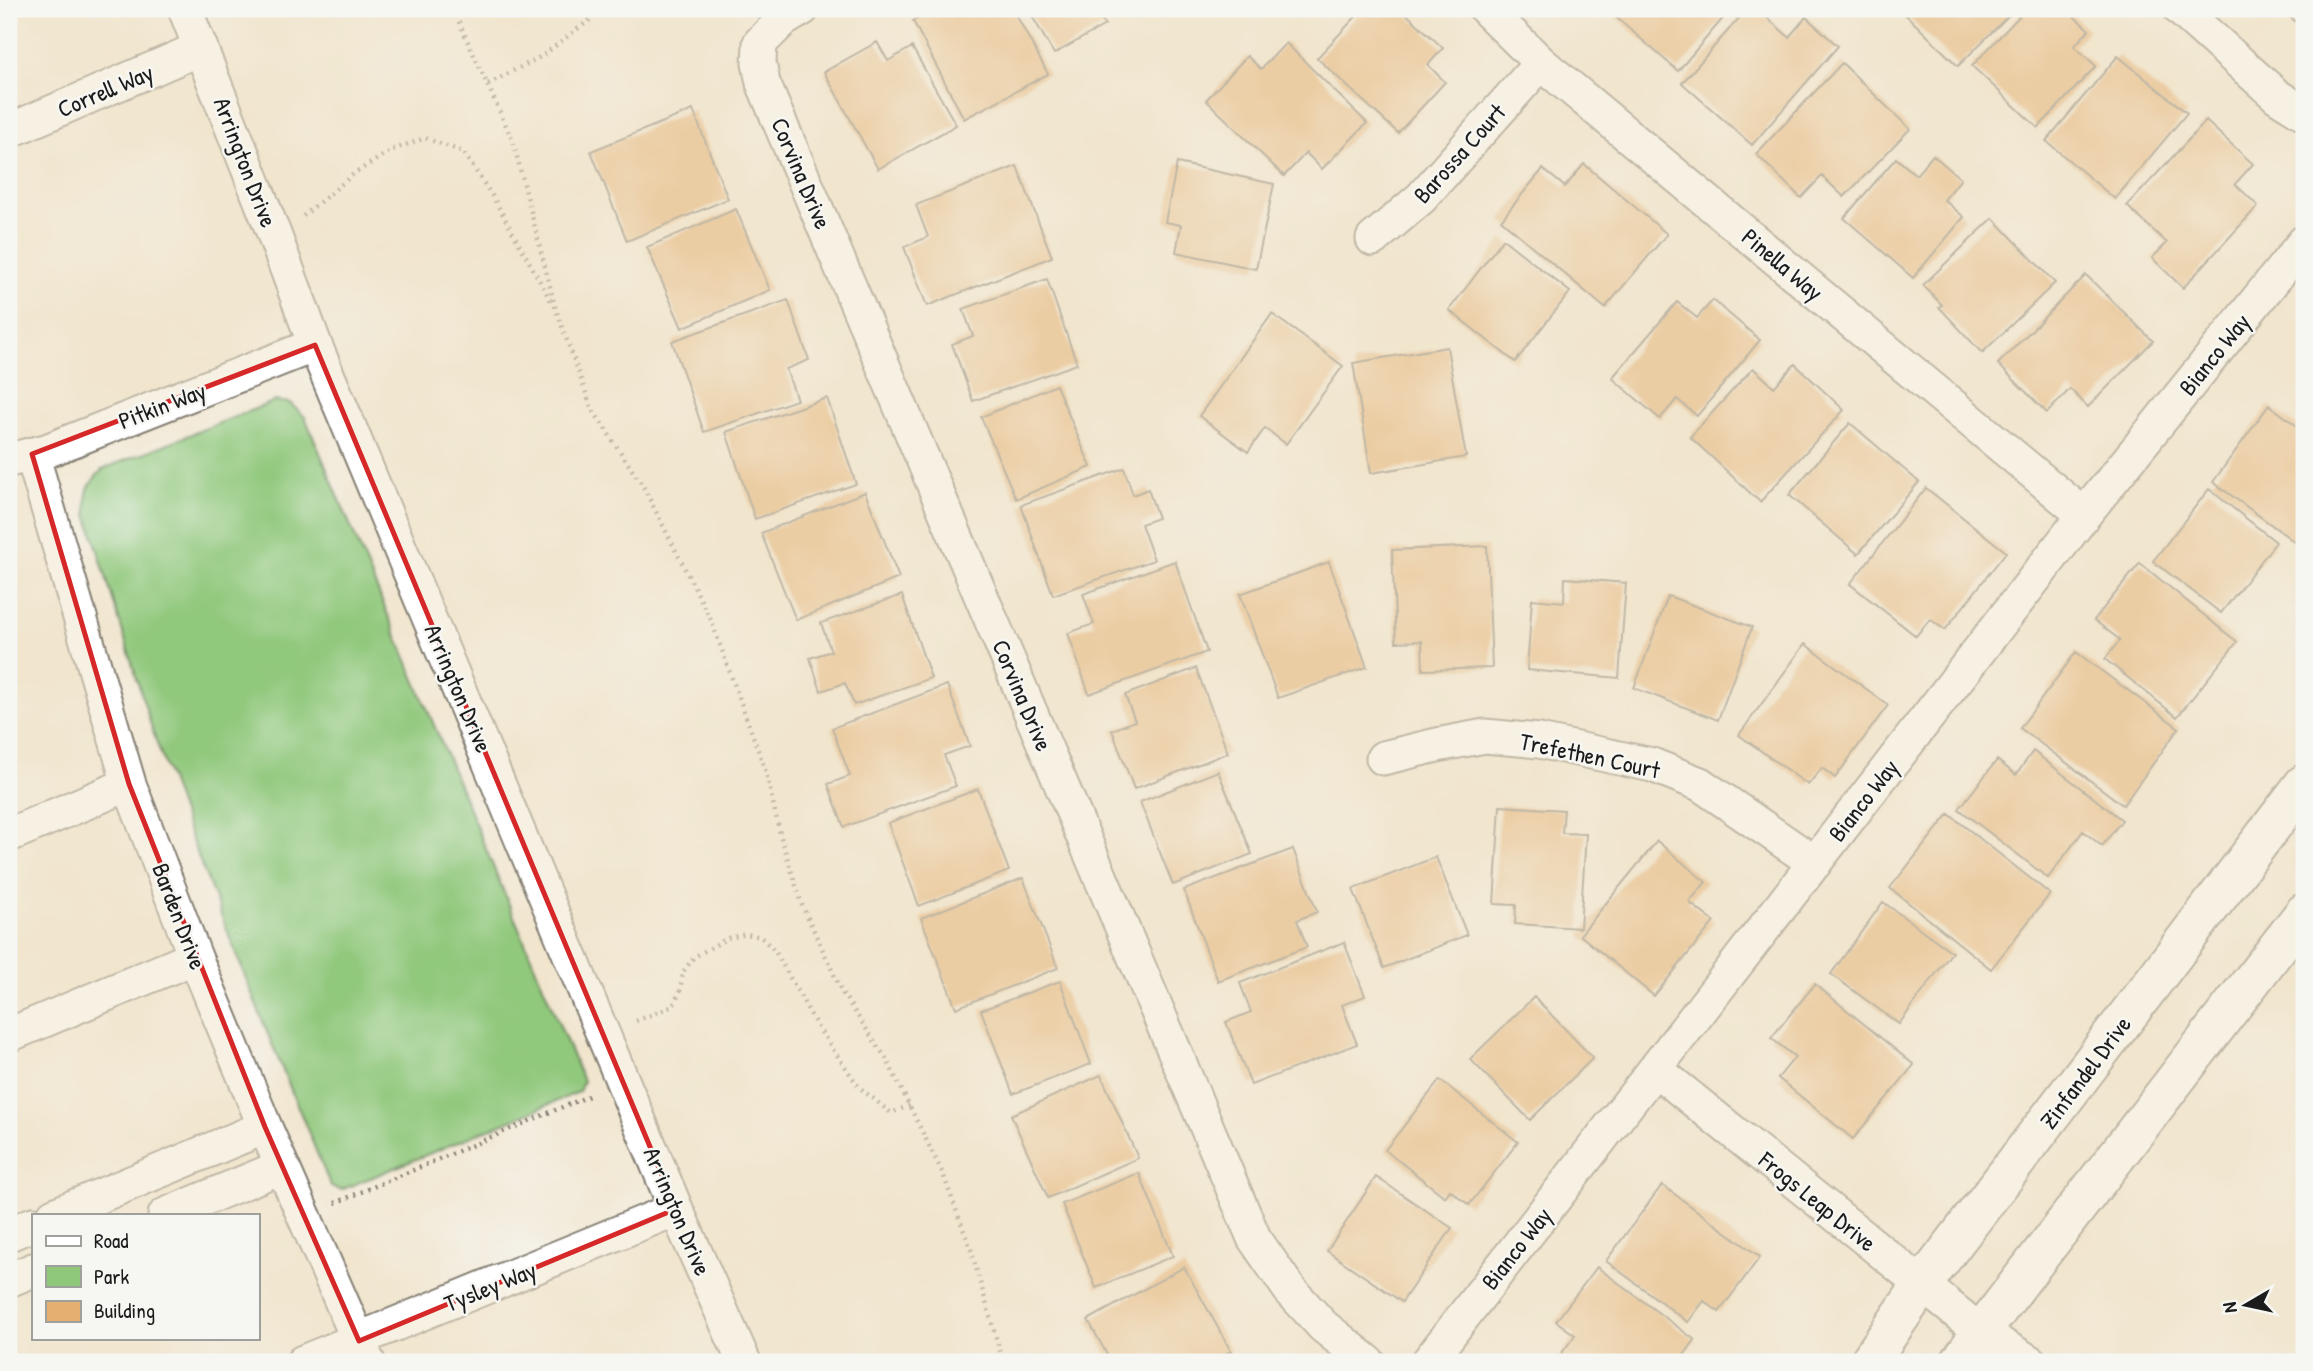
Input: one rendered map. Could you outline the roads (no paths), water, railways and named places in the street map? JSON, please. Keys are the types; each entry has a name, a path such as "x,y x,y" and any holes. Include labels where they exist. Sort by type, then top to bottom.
{"street":[{"name":"Arrington Drive","path":"185,9 315,345 676,1209 744,1362"},
{"name":"Corvina Drive","path":"802,9 771,29 760,43 759,63 763,83 1254,1238 1290,1290 1323,1326 1368,1362"},
{"name":"Pinella Way","path":"1486,9 1541,63 2084,515"},
{"path":"2180,9 2277,96 2304,113"},
{"name":"Correll Way","path":"9,131 201,48"},
{"name":"Barossa Court","path":"1373,239 1421,198 1541,63"},
{"name":"Bianco Way","path":"1429,1362 2084,515 2304,242"},
{"name":"Pitkin Way","path":"20,457 315,345"},
{"name":"Barden Drive","path":"20,457 129,784 195,957 281,1167 363,1351"},
{"name":"Trefethen Court","path":"1383,758 1485,736 1539,741 1652,765 1700,784 1815,863"},
{"path":"9,835 129,784"},
{"name":"Zinfandel Drive","path":"1869,1362 1922,1285 2304,784"},
{"path":"1971,1347 2304,913"},
{"path":"9,1035 195,957"},
{"name":"Frogs Leap Drive","path":"1655,1069 1922,1285 1971,1347 2030,1362"},
{"path":"56,1214 265,1127"},
{"path":"167,1214 281,1167"},
{"name":"Tysley Way","path":"303,1362 363,1351 676,1209"},
{"path":"9,1234 32,1224"},
{"path":"9,1280 32,1270"}]}
